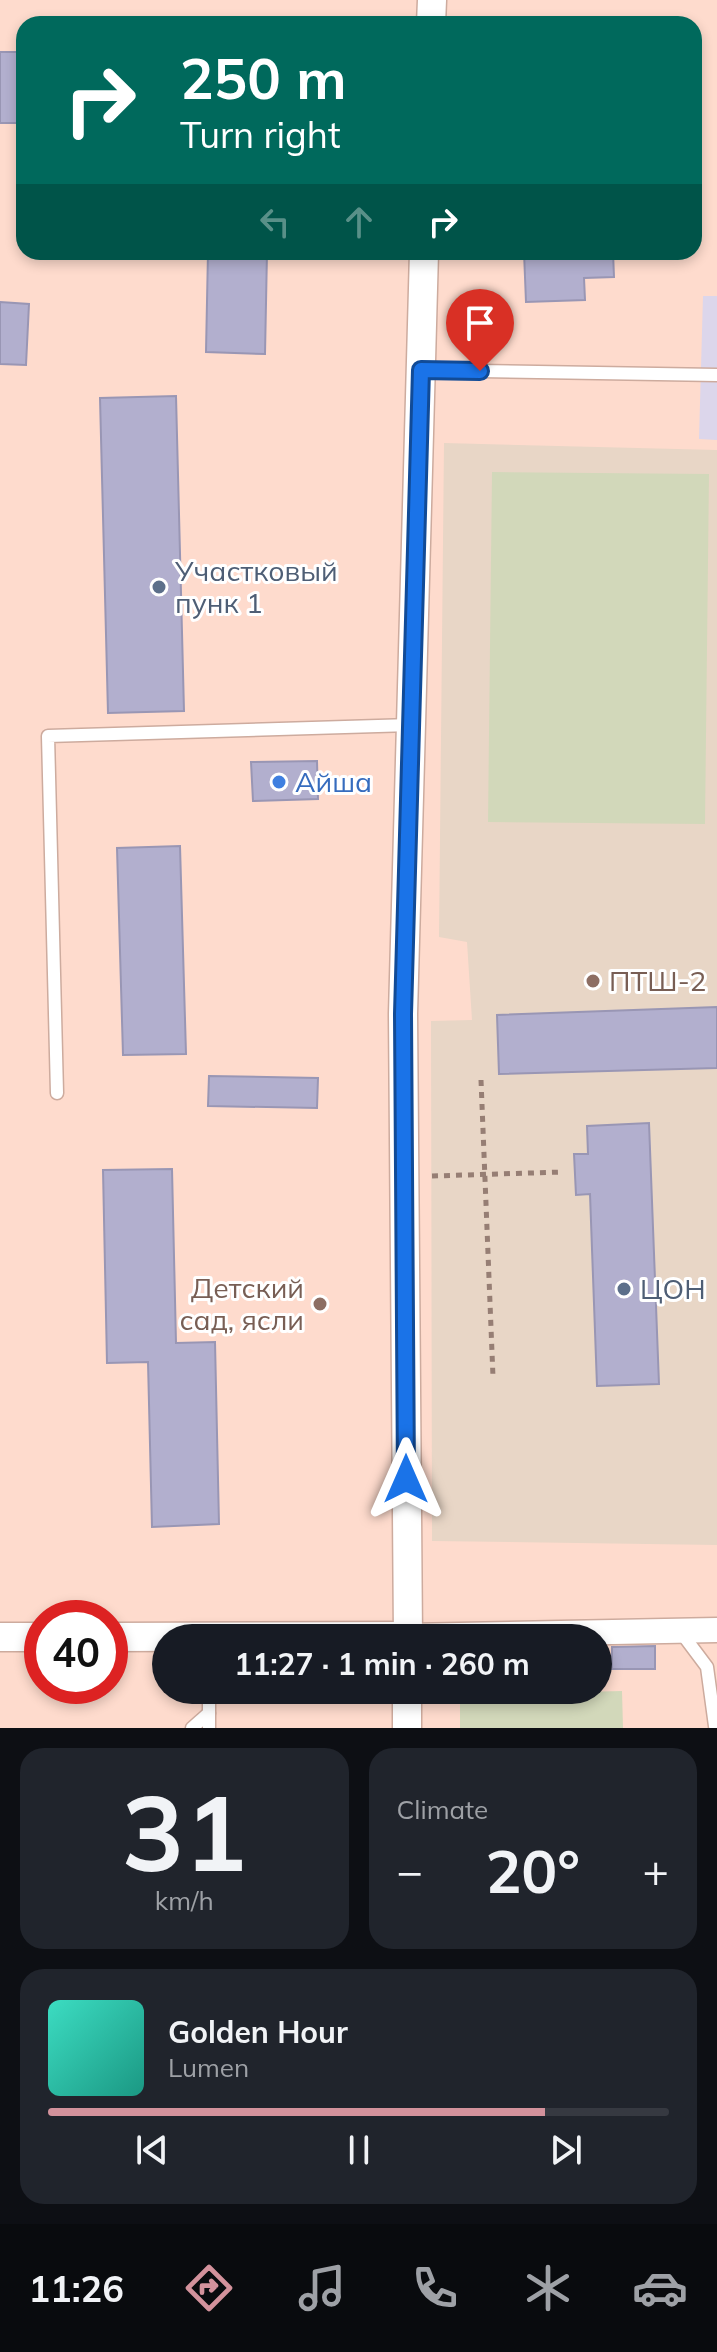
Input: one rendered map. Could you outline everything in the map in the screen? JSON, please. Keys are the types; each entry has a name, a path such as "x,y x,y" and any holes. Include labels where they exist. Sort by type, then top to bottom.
{"street":[{"path":"408,1624 403,1014 424,260"},
{"path":"612,1632 717,1630"},
{"path":"0,1637 24,1637"},
{"path":"128,1637 152,1637"},
{"path":"407,1704 407,1728"}],"lane":[{"path":"421,370 717,375"},
{"path":"57,1093 48,736 411,725"},
{"path":"680,1631 707,1667 715,1726"},
{"path":"209,1704 209,1728"},
{"path":"192,1728 209,1713"}],"path":[{"path":"481,1080 493,1377"},
{"path":"431,1176 563,1172"}],"shaded area":[{"path":"703,296 717,296 717,440 699,439"},
{"name":"ПТШ-2","path":"444,443 717,450 717,1545 432,1541 431,1021 472,1020 467,942 439,937"}],"green space":[{"path":"492,472 709,474 705,824 488,822"},
{"path":"612,1691 622,1691 623,1728 460,1728 460,1704 612,1704"}],"building":[{"path":"0,52 16,52 16,123 0,123"},
{"path":"208,260 267,260 265,354 206,352"},
{"path":"524,260 613,260 614,277 584,278 585,300 526,302"},
{"path":"0,302 29,304 26,365 0,364"},
{"path":"176,396 184,711 108,713 100,398"},
{"path":"317,761 318,799 253,801 251,762"},
{"path":"180,846 186,1054 123,1055 117,848"},
{"path":"717,1007 717,1068 499,1074 497,1015"},
{"path":"209,1076 318,1078 317,1108 208,1106"},
{"path":"649,1123 659,1384 597,1386 590,1194 576,1195 574,1154 588,1154 587,1126"},
{"path":"172,1169 176,1343 215,1342 219,1524 152,1527 148,1362 107,1363 103,1170"},
{"path":"655,1646 655,1669 612,1669 612,1647"}],"place":[{"name":"Участковый пунк 1","path":"159,587"},
{"name":"Айша","path":"279,782"},
{"name":"ПТШ-2","path":"593,981"},
{"name":"ЦОН","path":"624,1289"},
{"name":"Детский сад, ясли","path":"320,1304"}],"route":[{"path":"406,1479 403,1014 421,370 480,371"}]}
